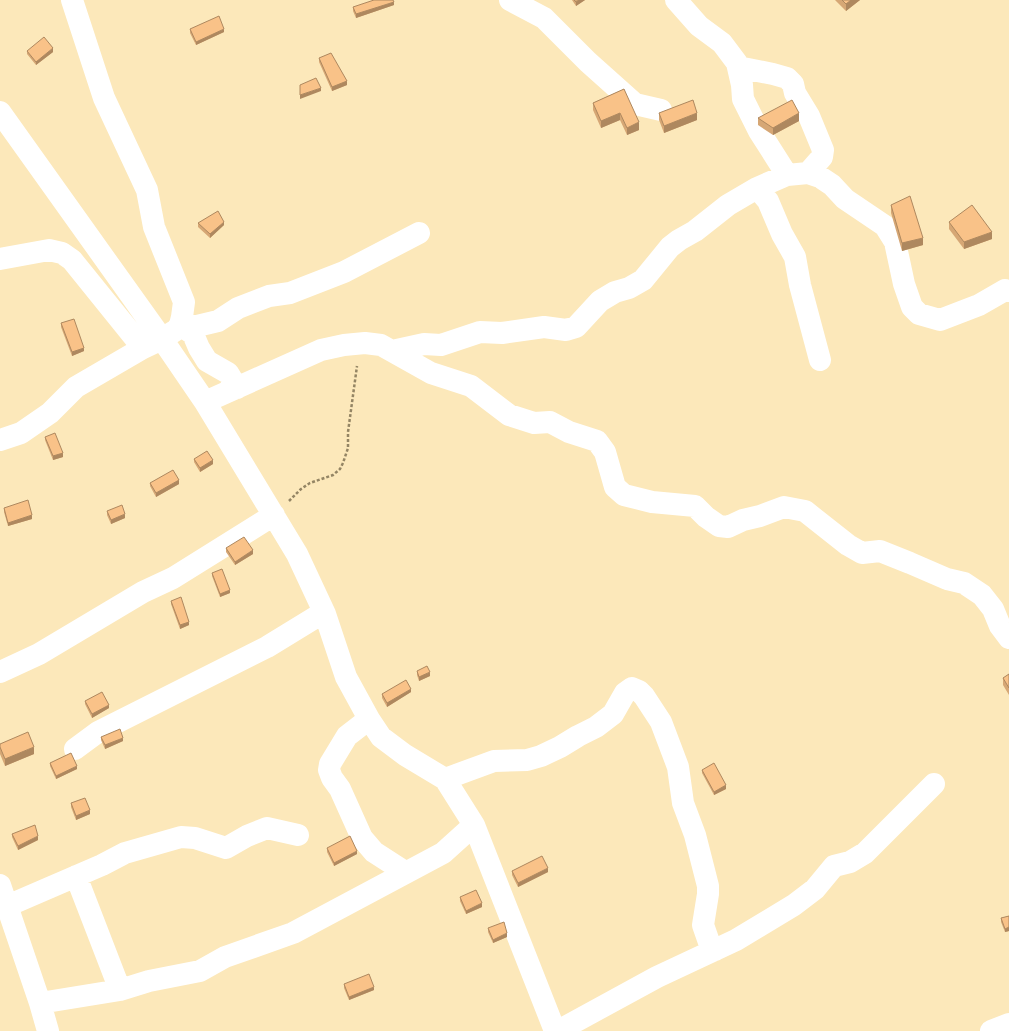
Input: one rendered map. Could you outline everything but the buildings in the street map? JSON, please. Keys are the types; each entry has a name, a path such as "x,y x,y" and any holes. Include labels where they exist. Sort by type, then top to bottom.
{"street":[{"path":"0,440 21,434 50,413 76,387 176,330 180,325 184,302 154,227 147,190 104,98 72,0"},
{"path":"510,0 544,18 588,62 635,104 661,110"},
{"path":"676,0 699,26 722,43 737,63 742,85 743,98 759,131 787,175"},
{"path":"738,67 787,78 793,84 795,93 809,116 824,150 822,157 808,172"},
{"path":"0,112 162,339 205,402 274,515 297,554 325,614 346,677 369,719 381,737 405,755 445,779 474,825 556,1031 710,950 736,940 794,905 815,889 834,866 850,862 865,853 934,784"},
{"path":"392,351 424,344 441,345 480,332 502,332 544,328 566,330 576,327 600,301 615,292 629,288 643,280 670,247 695,231 728,205 757,188 787,175 808,172 820,177 832,185 846,199 885,226 895,242 901,271 912,306 919,314 940,320 978,305 1005,290 1009,291"},
{"path":"757,188 768,201 782,234 795,257 800,285 820,360"},
{"path":"180,325 197,326 218,321 238,308 269,296 290,293 344,272 419,233"},
{"path":"0,259 49,250 62,253 72,260 142,348"},
{"path":"180,325 193,334 207,361 228,373 237,388"},
{"path":"205,402 321,350 344,344 365,343 381,345 431,373 471,386 509,414 534,423 550,422 569,432 597,441 605,452 615,487 624,495 652,502 695,506 706,517 719,526 728,527 744,520 784,507 805,511 848,546 862,553 880,552 947,579 964,583 982,595 992,609 1000,626 1009,638"},
{"path":"0,672 39,654 143,592 173,578 274,515"},
{"path":"75,749 98,732 223,670 267,647 316,617 325,614"},
{"path":"445,779 494,761 527,760 541,756 596,727 613,714 625,693 632,688 639,691 661,722 678,767 683,803 695,835 708,886 708,894 702,925 710,950"},
{"path":"369,719 347,736 330,764 329,770 332,778 340,789 362,838 374,852 405,872"},
{"path":"40,1003 120,990 149,981 200,971 225,956 293,933 443,853 474,825"},
{"path":"48,1031 40,1003 2,894 76,876 125,853 181,837 195,838 226,848 247,836 267,828 298,835"},
{"path":"76,876 120,990"},
{"path":"991,1031 1009,1024"}],"path":[{"path":"274,515 301,489 310,483 333,475 340,469 348,448 348,432 357,365 365,343"}]}
